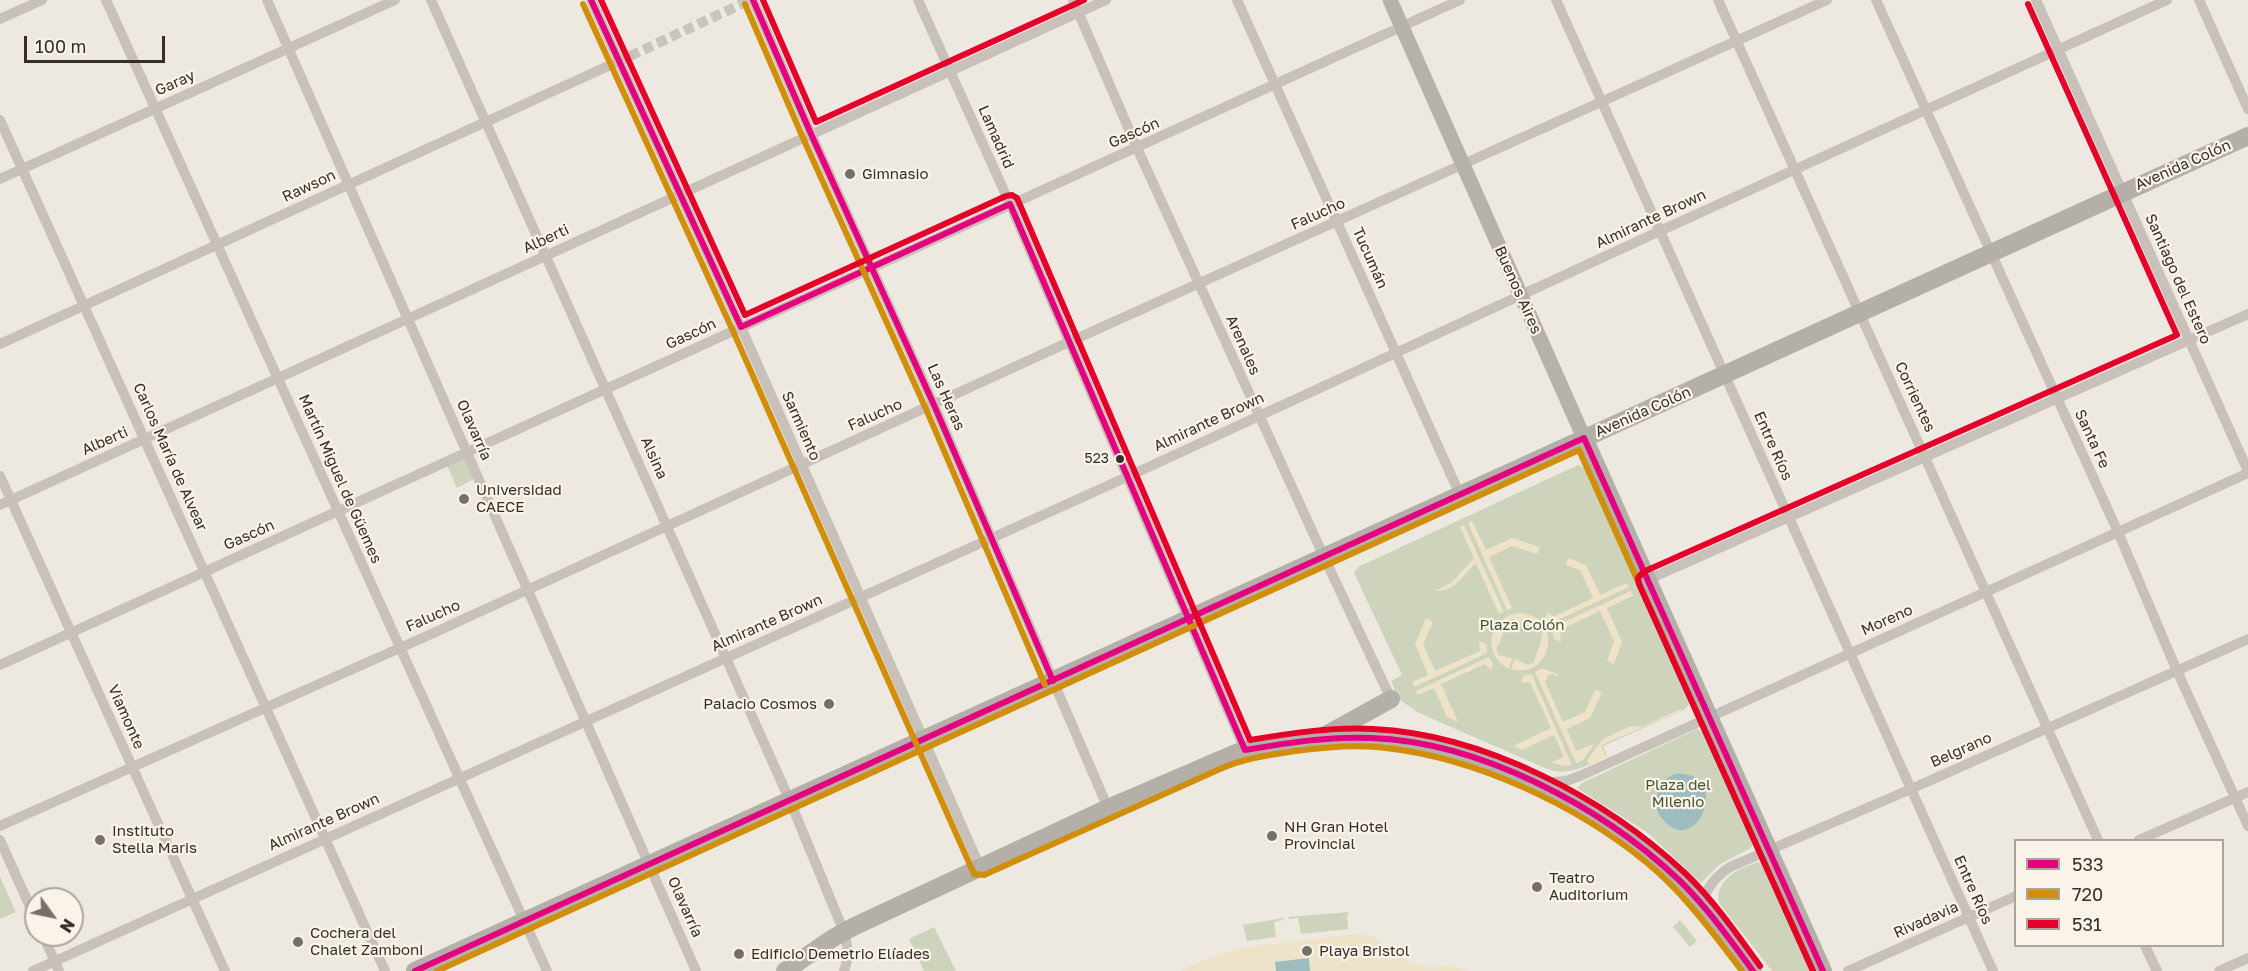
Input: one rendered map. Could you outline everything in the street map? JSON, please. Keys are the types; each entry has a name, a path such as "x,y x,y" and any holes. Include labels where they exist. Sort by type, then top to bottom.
{"main road":[{"name":"Avenida Colón","path":"415,971 2248,136"},
{"name":"Buenos Aires","path":"1584,438 1823,971"},
{"path":"1319,738 1391,699"},
{"path":"785,971 844,932 1108,808 1245,750 1319,738 1388,739 1408,742 1465,757 1535,783 1597,818 1636,843 1663,865 1702,904 1754,971"}],"street":[{"path":"0,19 42,0"},
{"name":"Martín Miguel de Güemes","path":"106,0 547,971"},
{"name":"Olavarría","path":"267,0 696,971"},
{"name":"Garay","path":"0,179 395,0"},
{"name":"Alsina","path":"430,0 790,801 844,932 849,954 844,971"},
{"name":"Sarmiento","path":"591,0 625,59 680,194 980,867"},
{"name":"Las Heras","path":"750,0 934,405 1108,808"},
{"name":"Lamadrid","path":"918,0 1010,204 1245,750"},
{"name":"Arenales","path":"1073,0 1137,148 1391,699"},
{"name":"Alberti","path":"0,505 1106,0"},
{"name":"Tucumán","path":"1237,0 1460,495"},
{"name":"Buenos Aires","path":"1390,0 1584,438"},
{"name":"Gascón","path":"0,665 1460,0"},
{"name":"Entre Ríos","path":"1556,0 1993,971"},
{"name":"Corrientes","path":"1718,0 2098,839"},
{"name":"Falucho","path":"0,826 528,590 1069,342 1827,0"},
{"name":"Santa Fe","path":"1876,0 2118,532 2177,671 2248,826"},
{"name":"Santiago del Estero","path":"2036,0 2248,472"},
{"name":"Almirante Brown","path":"33,971 57,966 192,898 1127,477 2168,0"},
{"path":"2199,0 2248,109"},
{"name":"Rawson","path":"0,344 625,59"},
{"name":"Carlos María de Alvear","path":"0,120 385,971"},
{"path":"1647,580 2248,314"},
{"name":"Moreno","path":"1535,783 1566,781 1580,776 2248,472"},
{"name":"Viamonte","path":"0,476 225,971"},
{"name":"Belgrano","path":"1702,904 1707,891 1730,867 2248,639"},
{"path":"2141,839 2248,792"},
{"path":"0,840 24,893"},
{"name":"Rivadavia","path":"1848,971 2014,897"},
{"path":"48,947 57,966"},
{"path":"2146,947 2157,971"},
{"path":"2219,971 2248,958"}],"green space":[{"path":"468,455 474,479 457,488 447,465"},
{"name":"Plaza Colón","path":"1578,465 1584,468 1587,474 1690,702 1682,711 1603,746 1607,756 1578,769 1563,772 1547,769 1417,712 1399,699 1391,681 1402,675 1354,573 1358,567"},
{"name":"Plaza del Milenio","path":"1697,729 1705,733 1754,840 1751,848 1720,864 1701,883 1648,833 1577,788 1582,783"},
{"path":"1760,862 1767,866 1813,971 1772,971 1719,903 1720,888 1730,876 1744,867"},
{"path":"0,877 16,912 0,919"},
{"path":"1349,912 1348,929 1301,934 1298,918 1289,919 1289,917"},
{"path":"1283,918 1283,920 1274,922 1276,937 1247,941 1243,925"},
{"path":"1680,920 1697,941 1690,947 1673,927"},
{"path":"934,927 956,971 924,971 909,939"}],"sand":[{"path":"1472,521 1486,550 1512,538 1540,547 1537,554 1512,546 1489,557 1512,608 1507,610 1468,523"},
{"path":"1464,525 1504,612 1499,614 1476,563 1454,586 1435,591 1452,582 1474,558 1460,527"},
{"path":"1568,558 1586,565 1600,595 1627,583 1629,587 1549,624 1545,619 1548,612 1553,617 1593,598 1580,570 1566,565"},
{"path":"1631,591 1633,596 1607,608 1622,642 1614,664 1607,661 1614,641 1600,611 1560,630 1561,642 1554,639 1551,628"},
{"path":"1519,613 1533,616 1543,624 1548,634 1548,646 1544,657 1537,665 1526,670 1511,669 1515,659 1528,665 1534,662 1541,641 1541,630 1513,619 1507,621 1496,648 1498,655 1512,658 1509,669 1494,654 1492,646 1492,637 1500,621"},
{"path":"1426,618 1433,622 1423,644 1435,671 1480,651 1479,641 1486,644 1487,653 1414,687 1412,682 1428,675 1415,644"},
{"path":"1489,657 1493,664 1491,670 1485,664 1441,684 1458,722 1447,717 1434,688 1418,695 1416,691"},
{"path":"1542,668 1559,675 1549,674 1545,682 1563,722 1585,712 1595,690 1602,692 1590,718 1567,729 1576,751 1594,744 1583,760 1576,763 1535,672"},
{"path":"1532,674 1572,765 1563,766 1547,761 1552,762 1564,757 1554,735 1522,750 1513,746 1551,728 1530,682 1521,683 1523,676"},
{"path":"1681,709 1682,711 1601,745 1606,757 1589,764 1587,760 1603,739 1631,726 1641,727"},
{"name":"Playa Bristol","path":"1362,933 1377,938 1383,945 1379,949 1390,961 1396,955 1419,965 1433,967 1450,965 1470,971 1180,971 1211,957 1248,947"}],"water":[{"path":"1675,774 1692,776 1702,784 1706,796 1704,810 1698,821 1689,829 1677,829 1664,821 1657,808 1656,801 1660,788 1669,777"},
{"path":"1309,958 1310,971 1276,971 1275,962"}],"tunnel":[{"path":"630,56 748,1"}],"transit line":[{"name":"533","path":"591,0 741,327 1010,204 1245,750 1324,739 1371,738 1412,742 1454,751 1496,765 1576,804 1613,827 1648,853 1699,901 1753,971"},
{"name":"531","path":"601,0 745,315 1006,196 1012,195 1017,198 1250,740 1342,729 1373,729 1415,734 1457,743 1499,757 1541,775 1581,796 1654,846 1706,895 1760,966"},
{"name":"533","path":"753,0 934,405 1053,681"},
{"name":"531","path":"763,0 816,122 1084,0"},
{"name":"720","path":"583,4 733,331 974,874 984,875 1239,762 1318,748 1352,746 1386,748 1420,753 1489,773 1524,787 1588,822 1646,862 1673,886 1742,971"},
{"name":"720","path":"745,4 926,409 1045,685"},
{"name":"531","path":"1813,971 1638,578 1643,572 2177,335 2028,4"},
{"name":"533","path":"415,971 1584,438 1823,971"},
{"name":"720","path":"437,971 1579,450 1813,971"}],"place":[{"name":"Gimnasio","path":"850,174"},
{"name":"523","path":"1120,459"},
{"name":"Universidad CAECE","path":"464,499"},
{"name":"Palacio Cosmos","path":"829,704"},
{"name":"NH Gran Hotel Provincial","path":"1272,836"},
{"name":"Instituto Stella Maris","path":"100,840"},
{"name":"Teatro Auditorium","path":"1537,887"},
{"name":"Cochera del Chalet Zamboni","path":"298,942"},
{"name":"Playa Bristol","path":"1307,951"},
{"name":"Edificio Demetrio Elíades","path":"739,954"}]}
